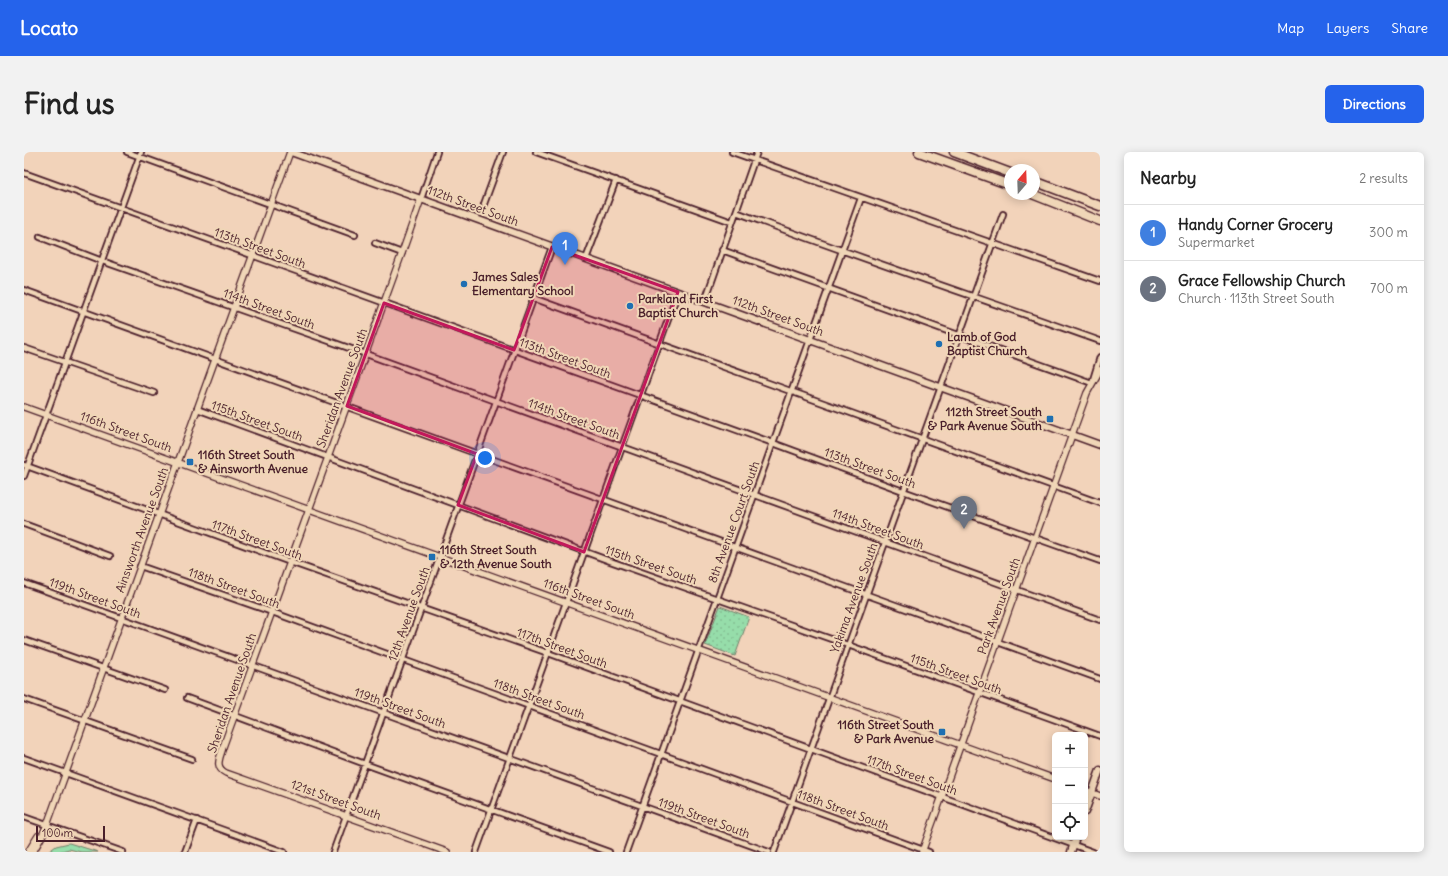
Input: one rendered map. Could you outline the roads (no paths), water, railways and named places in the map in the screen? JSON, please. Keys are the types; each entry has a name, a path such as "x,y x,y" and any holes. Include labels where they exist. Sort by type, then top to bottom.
{"highway":[{"path":"919,152 1004,183"},
{"path":"954,152 1004,171"},
{"path":"1040,182 1100,200"},
{"path":"1040,182 1100,206"},
{"path":"1040,196 1100,217"},
{"path":"1040,197 1100,221"}],"main road":[{"name":"112th Street South","path":"290,152 1100,445"},
{"path":"1088,804 1100,770"},
{"path":"1071,852 1075,840"}],"street":[{"path":"127,152 140,154 271,205 355,235"},
{"name":"Ainsworth Avenue South","path":"33,852 47,825 290,152"},
{"name":"Sheridan Avenue South","path":"219,767 220,756 366,354 437,152"},
{"path":"484,204 503,152"},
{"path":"536,152 732,222"},
{"path":"732,152 1100,281"},
{"path":"704,301 757,152"},
{"path":"24,476 26,466 65,363 140,154"},
{"name":"113th Street South","path":"24,173 1100,561"},
{"path":"586,259 616,180"},
{"name":"8th Avenue Court South","path":"626,852 861,198"},
{"path":"736,212 842,252 974,296 1100,341"},
{"name":"Yakima Avenue South","path":"774,852 974,296 1002,214"},
{"name":"114th Street South","path":"40,237 1100,620"},
{"path":"375,243 402,253"},
{"name":"12th Avenue South","path":"333,852 552,247"},
{"path":"722,250 1092,383 1100,357"},
{"path":"24,290 1100,679"},
{"path":"476,852 678,292"},
{"path":"533,298 1100,503"},
{"path":"24,348 154,393"},
{"name":"Park Avenue South","path":"922,851 1092,383 1100,370"},
{"name":"116th Street South","path":"24,407 1052,778"},
{"name":"115th Street South","path":"197,409 584,552 1100,736"},
{"name":"117th Street South","path":"26,466 680,701 1093,852"},
{"path":"24,524 110,556"},
{"name":"118th Street South","path":"140,566 272,612 922,851 930,852"},
{"name":"119th Street South","path":"24,582 769,852"},
{"path":"24,640 165,690"},
{"path":"187,698 609,852"},
{"path":"24,699 192,759"},
{"path":"24,758 284,852"},
{"name":"121st Street South","path":"219,767 226,772 447,852"},
{"path":"1088,791 1100,796"},
{"path":"24,817 123,852"},
{"path":"186,852 197,820"},
{"name":"Ainsworth Avenue South","path":"28,852 47,825"}],"place":[{"name":"Handy Corner Grocery","path":"565,265"},
{"name":"James Sales Elementary School","path":"464,284"},
{"name":"Parkland First Baptist Church","path":"630,306"},
{"name":"Lamb of God Baptist Church","path":"939,344"},
{"name":"112th Street South & Park Avenue South","path":"1050,419"},
{"name":"116th Street South & Ainsworth Avenue","path":"190,462"},
{"name":"Grace Fellowship Church","path":"964,529"},
{"name":"116th Street South & 12th Avenue South","path":"432,557"},
{"name":"116th Street South & Park Avenue","path":"942,732"}]}
